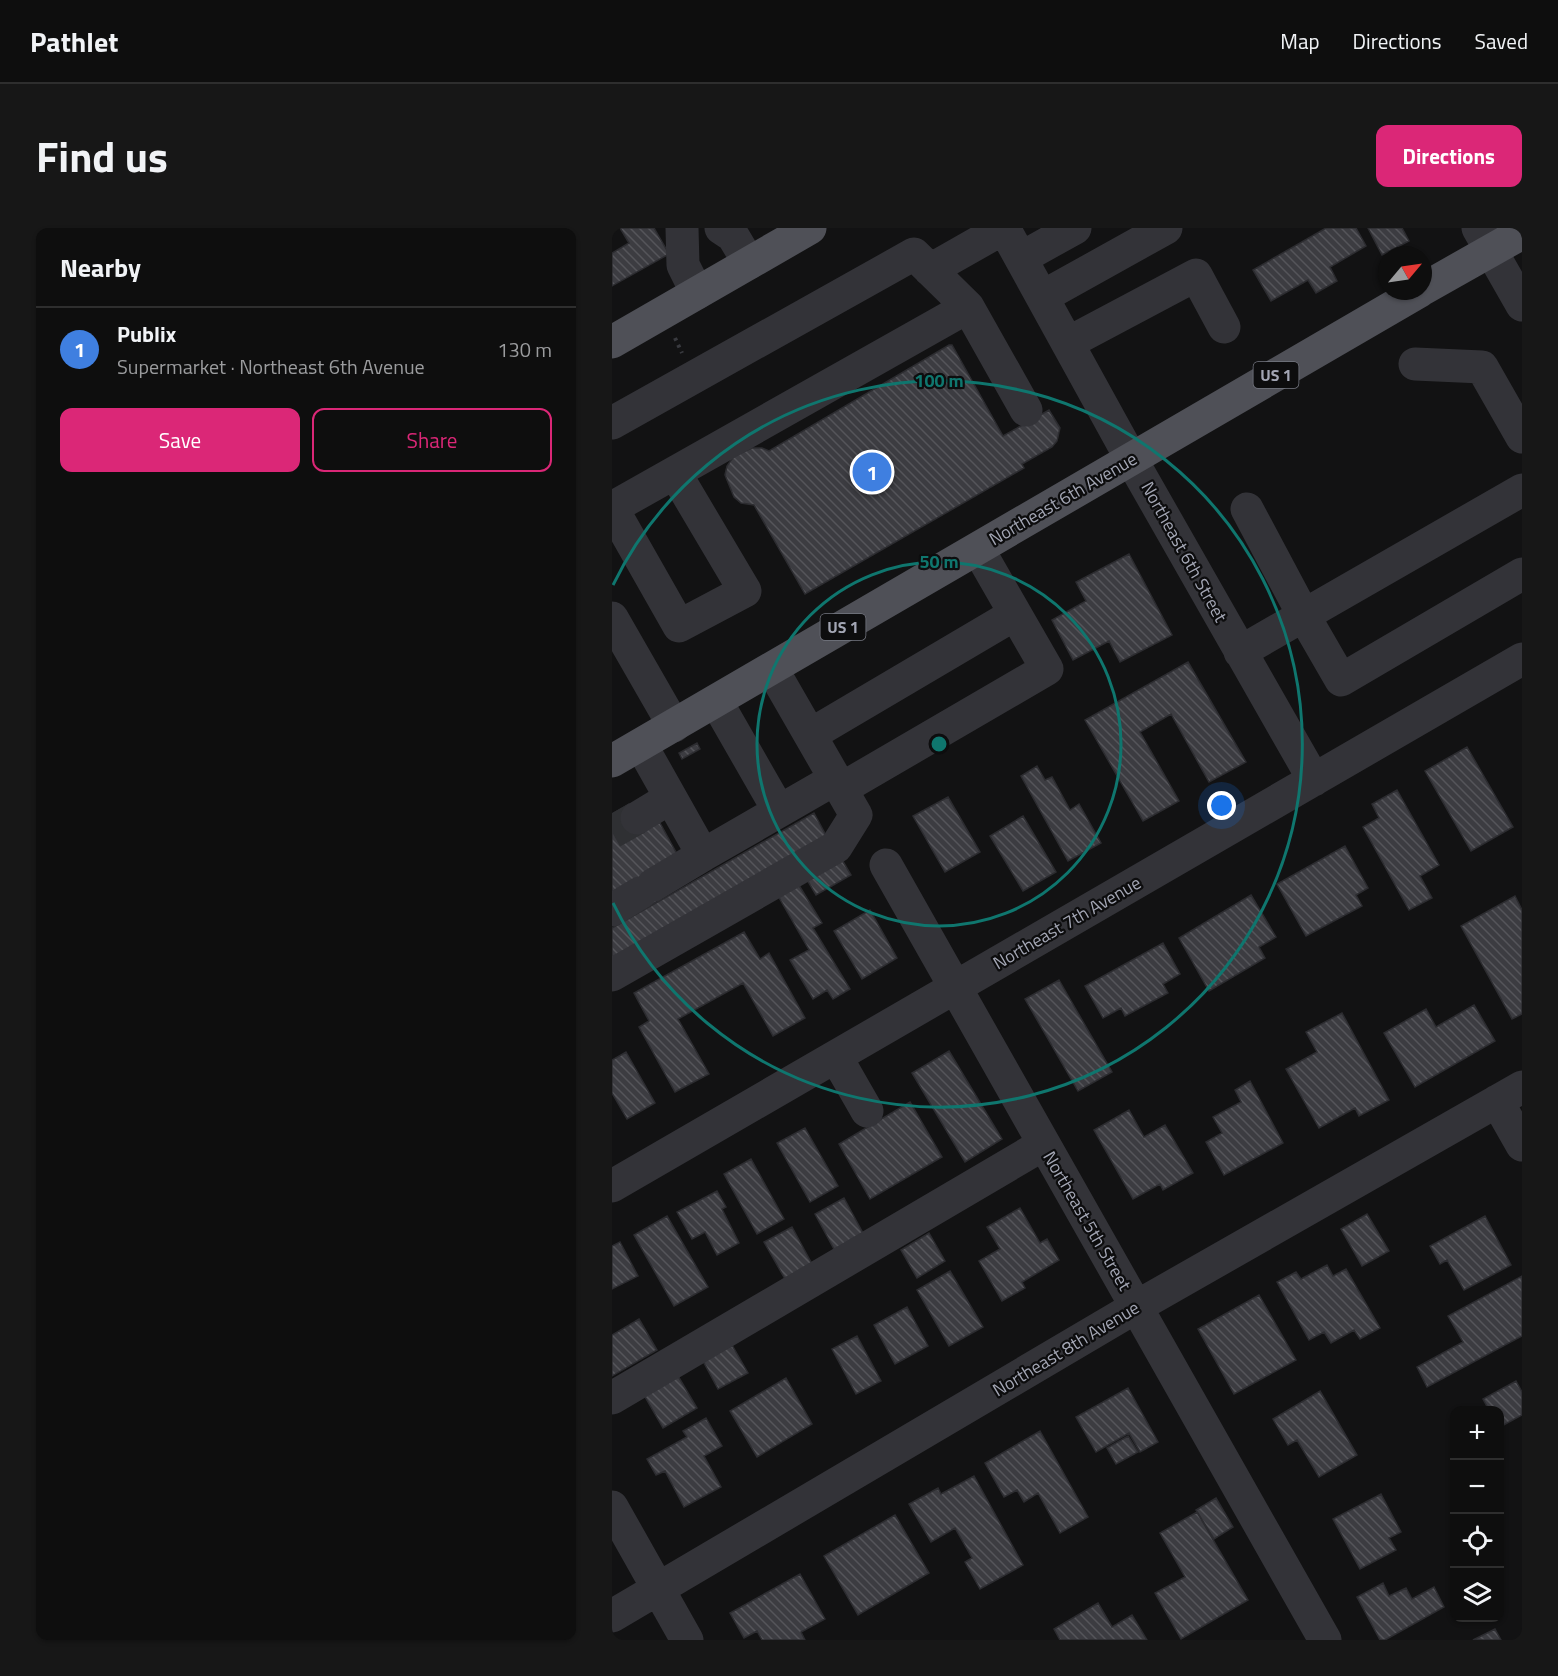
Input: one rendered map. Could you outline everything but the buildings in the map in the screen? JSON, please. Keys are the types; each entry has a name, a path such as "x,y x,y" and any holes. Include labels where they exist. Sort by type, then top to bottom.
{"main road":[{"path":"612,342 810,228"},
{"name":"Northeast 6th Avenue","path":"1432,282 1485,239 1522,233"},
{"name":"Northeast 6th Avenue","path":"612,761 1405,300"}],"street":[{"path":"682,228 683,265 697,293"},
{"path":"721,228 733,236 749,263"},
{"path":"930,270 1004,228"},
{"name":"Northeast 6th Street","path":"1004,228 1131,459 1314,780"},
{"path":"1021,258 1075,228"},
{"path":"1042,297 1166,228"},
{"path":"1485,239 1522,305"},
{"path":"612,423 914,255 968,307 1026,410"},
{"path":"1068,343 1196,275 1224,327"},
{"path":"675,473 745,591 680,626 612,508 968,307"},
{"path":"1415,364 1482,367 1522,437"},
{"path":"1240,652 1522,490"},
{"path":"1246,509 1341,680 1522,574"},
{"path":"612,910 779,811 844,794 1047,669 978,549"},
{"path":"810,735 1015,614"},
{"path":"612,618 674,726"},
{"name":"Northeast 7th Avenue","path":"612,1186 1522,659"},
{"path":"612,975 836,847 844,794 772,669"},
{"path":"717,701 779,811"},
{"path":"641,745 703,855"},
{"path":"637,818 670,798"},
{"name":"Northeast 5th Street","path":"886,865 1136,1307 1313,1636"},
{"path":"836,1057 867,1111"},
{"path":"1509,1094 1522,1145"},
{"name":"Northeast 8th Avenue","path":"612,1616 1136,1307 1509,1094"},
{"path":"612,1398 1044,1144"},
{"path":"612,1507 687,1640"}],"path":[{"path":"674,338 684,356"}],"tunnel":[{"path":"612,832 637,818"}],"place":[{"name":"Publix","path":"872,472"}]}
